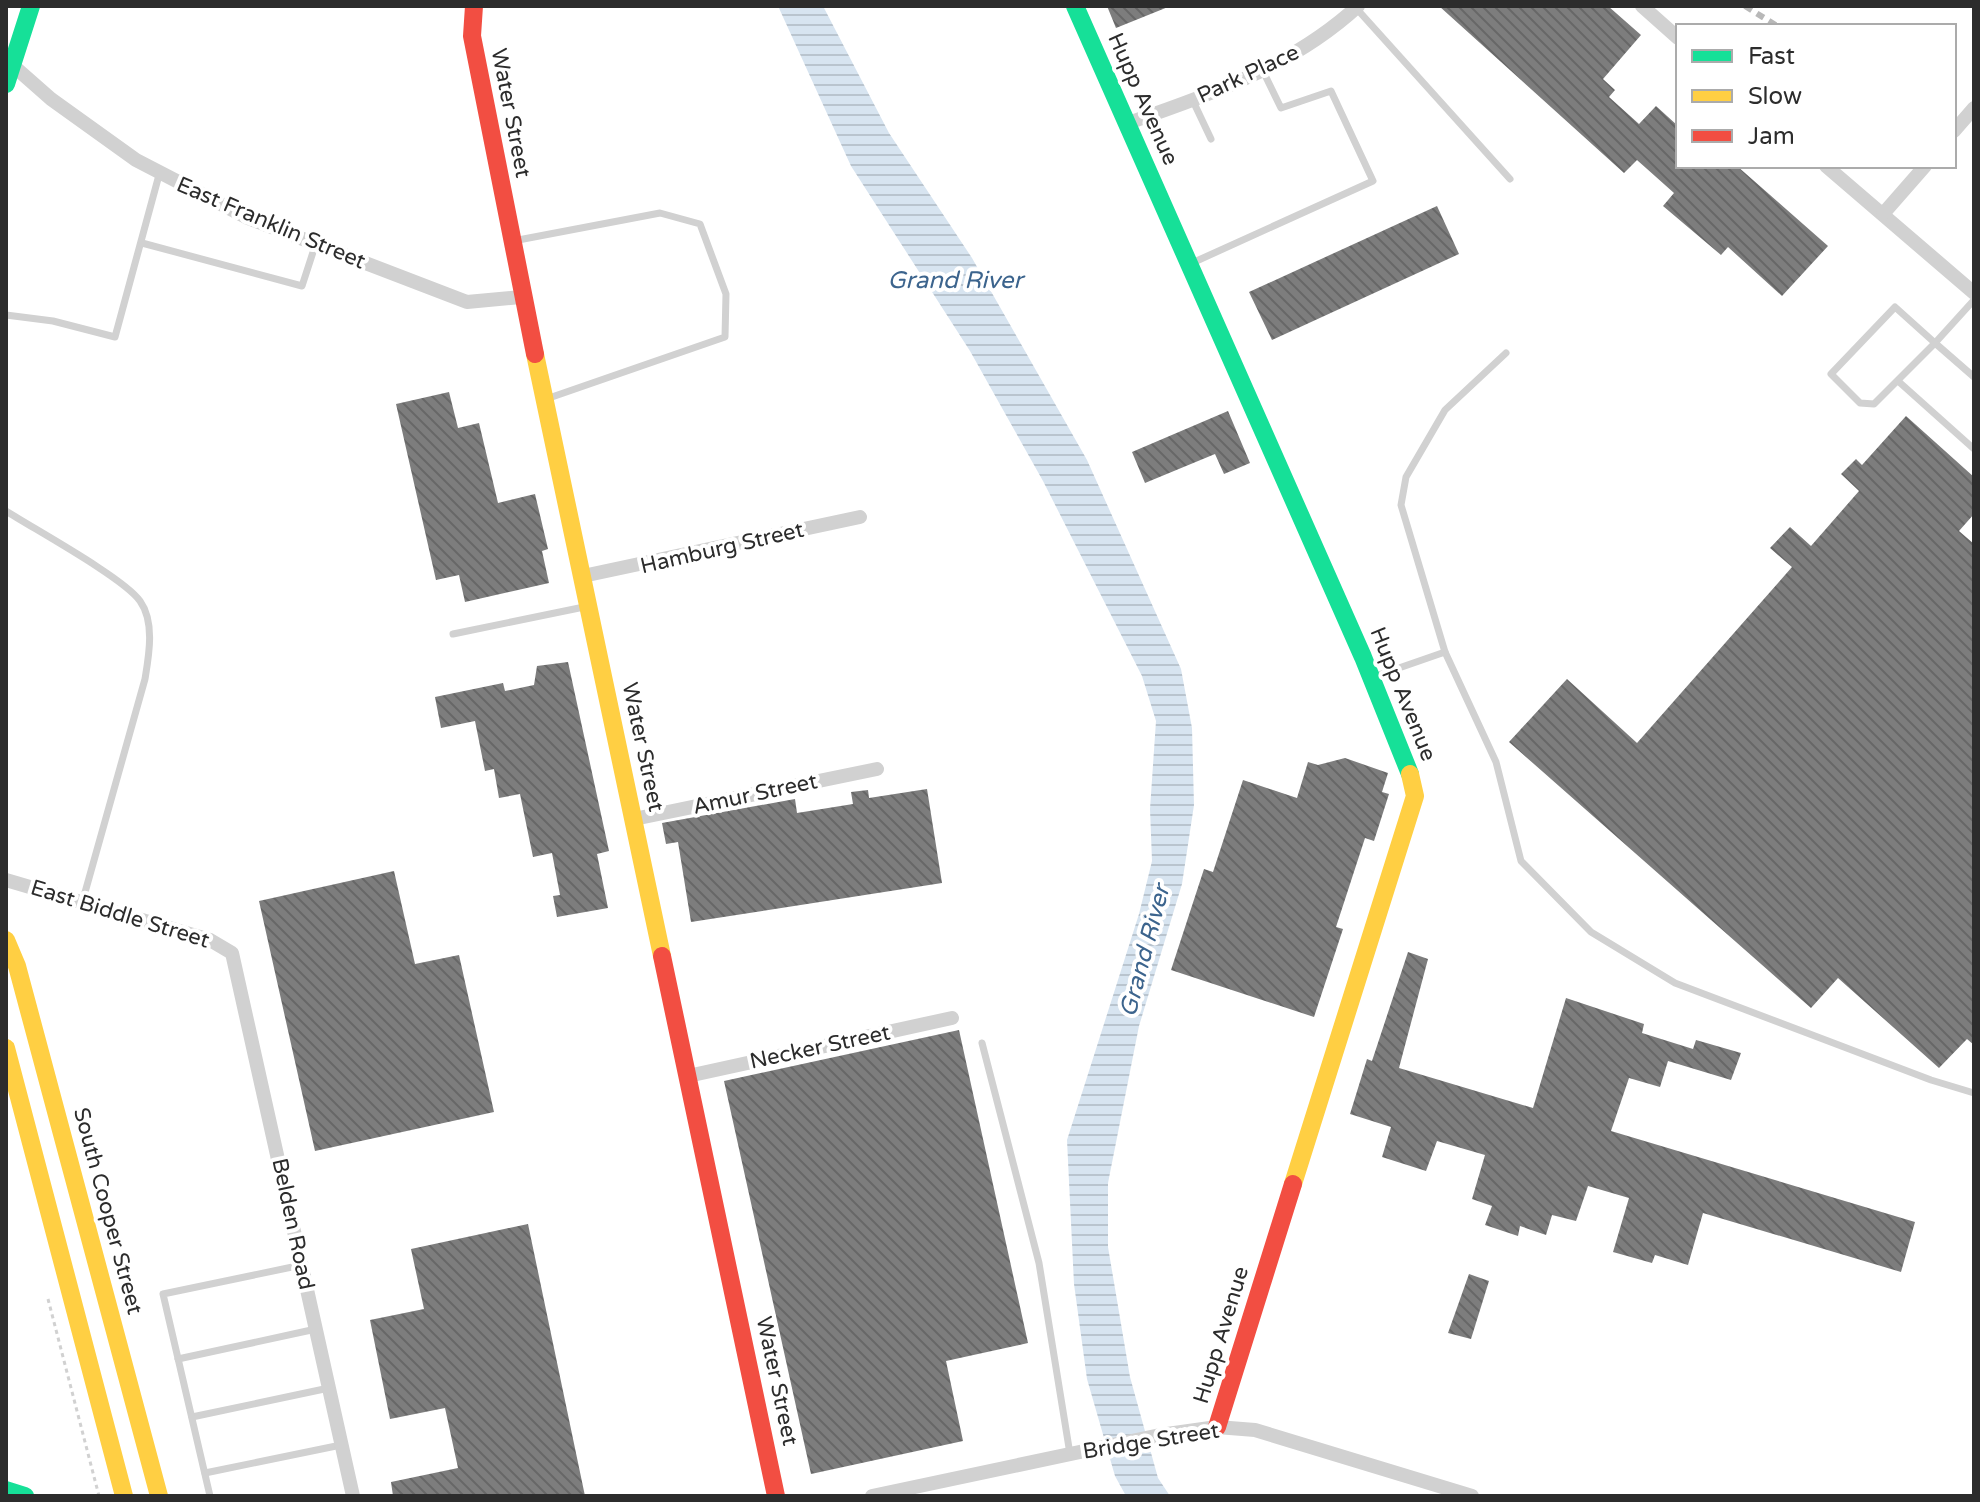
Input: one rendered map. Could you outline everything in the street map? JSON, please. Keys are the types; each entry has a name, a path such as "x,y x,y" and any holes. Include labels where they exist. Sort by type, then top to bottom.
{"street":[{"path":"6,84 9,62 31,6"},
{"name":"Water Street","path":"474,6 472,36 521,297 590,606 776,1496"},
{"name":"Hupp Avenue","path":"1075,6 1371,677 1408,768 1415,796 1217,1427"},
{"path":"1642,6 1676,36"},
{"name":"Park Place","path":"1128,123 1193,101 1263,71 1307,47 1357,7"},
{"name":"East Franklin Street","path":"9,62 51,99 159,175 315,246 467,302 521,297"},
{"path":"1956,129 1974,108"},
{"path":"1828,168 1974,293"},
{"path":"1883,214 1923,168"},
{"name":"Hamburg Street","path":"583,576 860,517"},
{"name":"Amur Street","path":"634,819 877,769"},
{"name":"East Biddle Street","path":"6,880 210,940 232,953"},
{"name":"South Cooper Street","path":"6,940 17,966 159,1496"},
{"name":"Belden Road","path":"232,953 353,1496"},
{"name":"Necker Street","path":"688,1076 952,1018"},
{"path":"6,1048 124,1496"},
{"name":"Bridge Street","path":"872,1496 1160,1435 1217,1427 1255,1430 1472,1496"},
{"path":"6,1490 25,1496"}],"lane":[{"path":"1357,7 1510,179"},
{"path":"1190,264 1373,181 1331,91 1281,108 1263,71"},
{"path":"1193,101 1211,139"},
{"path":"6,315 53,321 115,337 159,175"},
{"path":"511,241 660,213 700,224 726,294 725,337 545,399"},
{"path":"142,243 302,286 315,246"},
{"path":"1974,300 1935,343 1874,404 1860,403 1831,374 1895,307 1935,343 1974,377"},
{"path":"1506,353 1445,410 1406,477 1401,505 1445,652 1496,762 1521,861 1591,932 1675,983 1931,1080 1974,1093"},
{"path":"1898,381 1974,449"},
{"path":"6,511 124,586 141,602 151,642 145,679 82,903"},
{"path":"453,634 590,606"},
{"path":"1371,677 1445,652"},
{"path":"982,1043 1039,1263 1078,1452"},
{"path":"210,1496 163,1294 302,1265"},
{"path":"178,1359 316,1329"},
{"path":"192,1417 329,1388"},
{"path":"205,1473 341,1445"}],"path":[{"path":"46,1291 99,1496"}],"water":[{"name":"Grand River","path":"778,6 823,6 889,133 972,258 1087,460 1181,669 1192,728 1194,805 1182,884 1139,1026 1108,1183 1108,1247 1130,1377 1158,1478 1170,1496 1126,1496 1115,1476 1087,1379 1074,1284 1067,1140 1139,914 1152,861 1150,809 1156,721 1142,676 1043,481 970,351 851,166"}],"building":[{"path":"1107,6 1168,6 1168,7 1116,28"},
{"path":"1439,6 1608,6 1641,35 1603,79 1615,90 1609,97 1639,124 1656,106 1676,124 1676,168 1739,168 1828,246 1782,296 1728,247 1721,255 1663,206 1674,193 1637,160 1624,173"},
{"path":"1437,206 1459,254 1272,340 1249,292"},
{"path":"449,392 458,428 479,423 498,503 535,494 548,549 542,551 549,583 465,602 459,575 436,580 396,404"},
{"path":"1228,411 1250,463 1224,474 1215,454 1145,483 1132,452"},
{"path":"1906,416 1974,477 1974,514 1959,531 1974,544 1974,1045 1967,1039 1939,1068 1838,978 1811,1008 1509,742 1567,679 1637,743 1792,567 1770,548 1790,527 1811,546 1859,491 1841,474 1856,459 1862,465"},
{"path":"568,662 609,851 597,854 608,908 557,917 553,896 560,895 552,853 533,857 520,794 499,798 494,769 485,771 475,721 441,728 435,697 503,683 505,691 534,685 537,666"},
{"path":"1345,758 1388,773 1382,792 1389,794 1374,841 1365,838 1336,927 1343,929 1314,1017 1171,970 1204,869 1213,872 1243,780 1297,798 1308,762 1318,765"},
{"path":"927,789 942,883 691,922 678,842 666,844 662,823 795,799 797,813 853,804 851,792 868,790 869,798"},
{"path":"394,871 415,964 459,955 494,1112 315,1151 259,901"},
{"path":"1408,952 1428,959 1399,1068 1533,1108 1566,998 1644,1024 1642,1033 1693,1049 1696,1040 1741,1053 1731,1080 1668,1061 1660,1087 1629,1078 1611,1131 1915,1222 1901,1272 1703,1213 1688,1265 1655,1255 1652,1263 1613,1252 1629,1198 1588,1186 1576,1221 1552,1215 1546,1235 1520,1226 1518,1236 1485,1225 1492,1206 1472,1199 1485,1155 1437,1141 1426,1171 1382,1157 1391,1127 1350,1114 1367,1059 1372,1061"},
{"path":"959,1030 1028,1343 946,1361 963,1441 811,1474 724,1081"},
{"path":"528,1224 585,1496 393,1496 391,1482 458,1468 445,1408 390,1419 370,1320 424,1309 411,1249"},
{"path":"1469,1274 1489,1281 1471,1339 1448,1333"}],"railway":[{"path":"1745,6 1774,24"}],"traffic: fast":[{"path":"6,84 31,6"},
{"path":"1075,6 1363,657 1410,774"},
{"path":"6,1490 25,1496"}],"traffic: slow":[{"path":"535,354 662,956"},
{"path":"1293,1184 1415,796 1410,774"},
{"path":"6,940 17,966 159,1496"},
{"path":"6,1048 124,1496"}],"traffic: jam":[{"path":"474,6 472,36 535,354"},
{"path":"662,956 776,1496"},
{"path":"1217,1427 1293,1184"}]}
